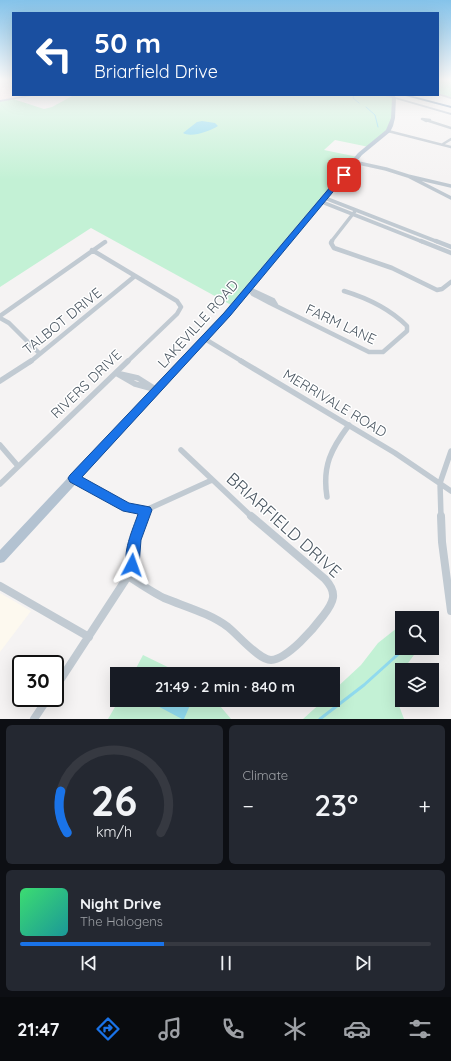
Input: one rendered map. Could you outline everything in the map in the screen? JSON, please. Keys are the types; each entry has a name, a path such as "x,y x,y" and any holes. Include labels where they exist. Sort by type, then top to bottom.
{"main road":[{"path":"388,131 393,121 394,113"},
{"name":"LAKEVILLE ROAD","path":"0,558 249,289 360,154 388,131"}],"street":[{"path":"429,121 451,128"},
{"path":"388,131 451,147"},
{"path":"443,144 451,139"},
{"path":"354,162 451,186"},
{"path":"408,176 451,198"},
{"path":"323,200 356,210 451,247"},
{"path":"323,200 352,214 451,253"},
{"path":"356,210 332,240 332,246 392,268 439,290 451,282"},
{"path":"40,353 13,327 0,317 105,242"},
{"path":"92,250 135,276"},
{"name":"RIVERS DRIVE","path":"0,484 180,310 181,307 177,301 135,276"},
{"name":"TALBOT DRIVE","path":"0,381 26,365 135,276"},
{"name":"FARM LANE","path":"249,289 273,300 276,305 369,352 383,352 407,331 407,326 400,318 368,300 344,291"},
{"name":"MERRIVALE ROAD","path":"205,338 396,453 451,491"},
{"path":"116,373 120,377 149,389 157,390"},
{"path":"327,497 324,476 328,458 333,446 349,425"},
{"path":"0,444 18,466"},
{"name":"BRIARFIELD DRIVE","path":"128,576 166,598 200,611 222,622 266,659 274,660 282,656 312,629 332,603 334,595 332,587 311,566 248,514 181,450"},
{"path":"451,451 440,483 442,542 451,611"},
{"path":"64,674 128,576 132,565 135,540 146,510 127,508 74,478"},
{"name":"BRIARFIELD DRIVE","path":"146,510 212,480"},
{"path":"0,586 89,637"},
{"path":"34,719 42,707"}],"shaded area":[{"path":"0,593 31,611 0,652"}],"green space":[{"path":"0,113 392,113 391,126 369,147 335,140 324,150 358,157 233,306 91,228 0,287"},
{"path":"395,630 395,655 414,655 408,663 395,663 395,707 400,707 404,719 303,719 316,707 340,707 340,684 361,665 378,643"},
{"path":"143,655 168,667 137,667"},
{"path":"115,707 221,707 231,719 108,719"}],"water":[{"path":"202,121 215,123 218,126 206,132 191,135 183,133 197,122"},
{"path":"160,707 189,707 184,719"}],"waterway":[{"path":"372,113 375,115 378,127"},
{"path":"320,719 364,685 397,655"}],"route":[{"path":"132,565 138,528 146,510 133,510 127,508 74,478 227,314 344,175"}]}
